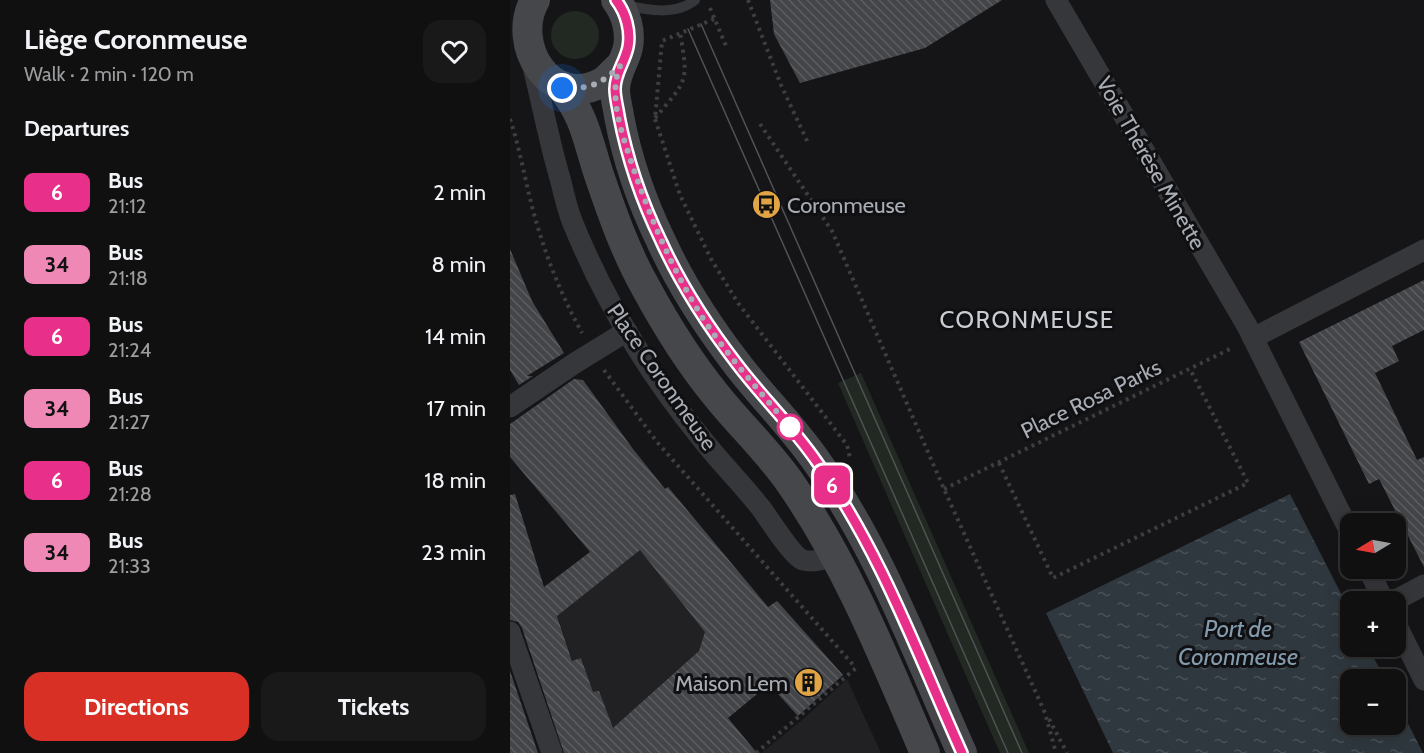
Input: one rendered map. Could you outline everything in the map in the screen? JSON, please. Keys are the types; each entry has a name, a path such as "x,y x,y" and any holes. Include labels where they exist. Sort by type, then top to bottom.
{"main road":[{"name":"Place Coronmeuse","path":"535,0 523,20 521,36 523,55 549,83 562,88 582,118 610,208 654,304 715,394 789,481 835,556 925,753"},
{"path":"618,2 629,25 628,47 616,77 615,92 622,129 643,197 660,239 705,321 817,461 840,497 893,596 962,753"},
{"path":"562,88 584,89 604,81 620,66"}],"street":[{"name":"Voie Thérèse Minette","path":"1056,0 1250,332 1340,513"},
{"name":"Place Coronmeuse","path":"523,55 571,218 591,264 627,331 675,404 759,506 794,554 804,561 835,556"},
{"path":"1250,332 1424,250"},
{"path":"510,407 627,331"},
{"path":"1406,595 1424,585"},
{"path":"510,632 552,753"},
{"path":"1406,644 1424,680"}],"lane":[{"path":"618,2 665,11 680,9 695,0"}],"path":[{"path":"706,0 726,46"},
{"path":"748,0 781,85 809,146"},
{"path":"714,19 662,41 654,119 680,195 711,259 738,303 847,445 852,466"},
{"path":"654,119 681,88 685,77 686,64 680,33"},
{"path":"760,124 832,231 944,489 1045,713 1067,753"},
{"name":"Place Rosa Parks","path":"944,489 1190,369 1250,332"},
{"path":"999,463 1053,578 1248,483 1190,369"},
{"path":"756,753 856,668"},
{"path":"1045,713 1056,753"}],"shaded area":[{"path":"570,11 580,11 592,18 599,30 599,40 592,52 580,59 570,59 555,48 551,40 551,30 562,15"},
{"path":"861,373 1029,753 1000,753 838,383"},
{"path":"668,487 768,607 745,657 569,753 587,675 582,659 573,662 551,596 544,587 562,573 564,574 647,501"},
{"path":"847,679 881,753 761,753 802,720"}],"water":[{"name":"Port de Coronmeuse","path":"1290,494 1340,592 1340,657 1373,657 1380,669 1340,669 1340,735 1406,735 1406,720 1423,753 1113,753 1046,613"}],"building":[{"path":"770,0 1002,0 925,48 800,83 774,34"},
{"path":"510,249 532,301 564,353 527,376 533,376 519,385 510,370"},
{"path":"1424,280 1424,330 1392,346 1399,361 1375,373 1417,460 1424,457 1424,567 1406,532 1406,513 1396,513 1379,479 1369,484 1299,342"},
{"path":"574,379 583,380 665,489 668,487 768,607 777,601 843,675 798,716 769,684 728,718 757,753 564,753 522,628 518,622 510,620 510,495 515,494 544,587 590,552 510,457 510,424","holes":["640,550 705,632 699,651 613,728 599,691 593,692 581,658 572,661 557,616"]},
{"path":"510,671 538,753 510,753"}],"tram line":[{"path":"701,24 1022,753"},
{"path":"688,29 1008,753"}],"bus line":[{"name":"6","path":"616,0 629,25 628,47 616,77 615,92 627,149 660,239 705,321 817,461 840,497 893,596 962,753"}],"place":[{"name":"Coronmeuse","path":"766,205"},
{"name":"Maison Lem","path":"809,683"}],"district":[{"name":"CORONMEUSE","path":"1027,319"}],"route":[{"path":"562,88 584,89 604,81 620,66 616,77 615,92 622,129 643,197 660,239 705,321 795,434 790,427"}]}
